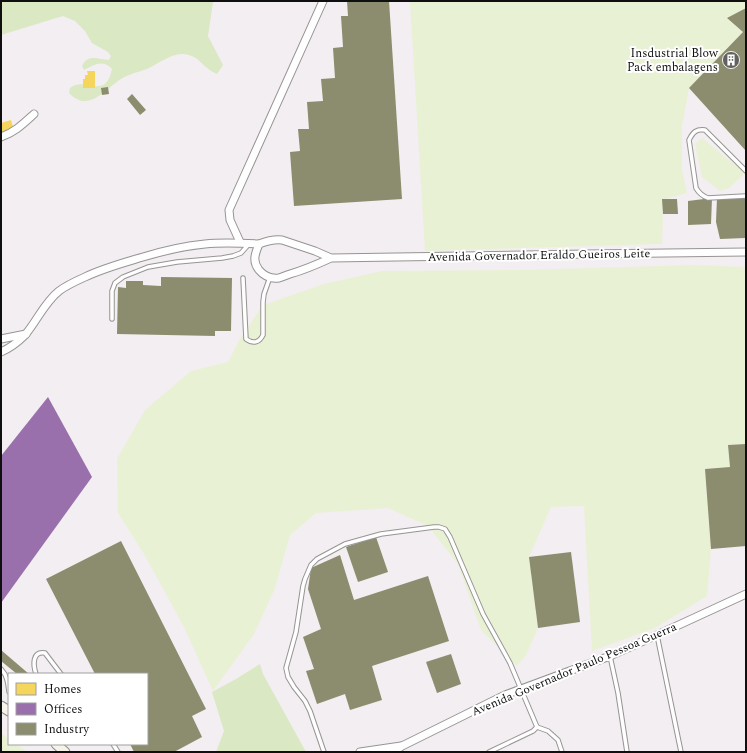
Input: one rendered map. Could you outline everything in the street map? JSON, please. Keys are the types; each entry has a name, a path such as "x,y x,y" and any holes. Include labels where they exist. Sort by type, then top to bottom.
{"main road":[{"path":"57,745 65,752"}],"street":[{"path":"240,242 230,220 229,210 323,1"},
{"path":"1,137 18,129 34,114"},
{"name":"Avenida Governador Eraldo Gueiros Leite","path":"1,352 18,342 26,334 49,300 59,291 92,274 120,264 182,247 240,242 259,244 272,240 282,240 331,258"},
{"path":"259,244 255,254 255,262 263,275 270,277"},
{"name":"Avenida Governador Eraldo Gueiros Leite","path":"270,277 279,278 331,258 746,252"},
{"path":"1,339 26,334"},
{"name":"Avenida Governador Paulo Pessoa Guerra","path":"402,746 521,689 610,656 657,636 746,594"},
{"path":"360,752 402,746"},
{"path":"394,752 402,746"}],"lane":[{"path":"746,171 705,130 696,130 691,134 689,140 696,188 699,192 708,198 746,196"},
{"path":"112,319 112,290 115,283 123,276 148,267 177,262 233,256 241,253 250,243"},
{"path":"243,278 246,339 258,342 263,335 263,302 270,277"},
{"path":"324,752 310,711 305,701 288,677 286,668 296,632 303,586 311,565 317,559 345,544 381,534 434,526 445,529 450,537 483,614 510,663 537,727 548,731 558,740 562,752"},
{"path":"657,636 681,752"},
{"path":"36,673 34,659 36,655 45,653 60,673"},
{"path":"610,656 618,693 627,752"},
{"path":"1,669 5,673 8,683"},
{"path":"490,752 537,727"}],"shaded area":[{"path":"1,1 746,1 746,752 1,752"}],"green space":[{"path":"1,1 212,1 208,36 223,65 217,74 208,69 194,57 178,54 147,69 124,77 95,98 81,101 69,93 70,88 82,84 100,86 105,84 109,79 112,69 105,64 98,64 84,70 82,66 91,58 109,60 111,56 108,52 92,43 85,31 75,21 63,16 1,35"},
{"path":"410,1 746,1 746,8 727,18 743,32 689,88 682,126 682,170 687,193 662,200 662,244 425,251"},
{"path":"702,138 745,173 729,188 720,191 702,177 695,144"},
{"path":"693,265 746,267 746,444 728,445 730,467 705,469 711,549 707,596 655,628 592,651 584,506 551,507 529,557 538,628 526,655 517,666 481,630 458,564 428,526 388,508 316,513 290,535 275,588 254,634 213,691 184,627 144,554 118,513 117,459 145,410 191,371 228,362 241,337 263,305 324,284 382,271 522,270"},
{"path":"260,664 263,674 306,752 216,752 224,731 212,692"},
{"path":"1,733 8,738 8,745 17,745 27,752 1,752"}],"building: Homes":[{"path":"87,71 95,71 95,88 83,88 83,79 85,79 85,75 88,75"},
{"path":"11,120 14,130 3,134 1,123"}],"building: Offices":[{"path":"48,397 92,477 1,603 1,456"}],"building: Industry":[{"path":"347,1 389,1 402,199 294,206 290,152 300,151 298,129 309,129 307,102 323,101 321,79 335,78 333,48 343,47 341,16 348,16"},
{"name":"Insdustrial Blow Pack embalagens","path":"746,8 746,151 689,88 743,32 727,18"},
{"path":"108,87 109,94 102,95 101,88"},
{"path":"132,94 146,110 140,115 127,99"},
{"path":"712,198 711,224 688,225 688,201"},
{"path":"717,198 745,198 745,238 720,239 716,222"},
{"path":"662,199 677,199 678,214 663,214"},
{"path":"161,277 232,278 231,331 215,331 215,336 117,334 118,287 126,288 126,281 143,281 143,285 161,286"},
{"path":"746,444 746,546 711,549 705,469 730,467 728,445"},
{"path":"376,537 388,572 358,582 346,547"},
{"path":"121,541 206,709 192,716 202,737 174,752 134,752 130,745 148,745 148,673 94,673 46,579"},
{"path":"571,552 580,622 538,628 529,557"},
{"path":"340,555 354,600 428,576 449,641 372,666 382,700 350,710 345,694 317,704 306,671 314,669 303,637 321,629 308,589 311,568"},
{"path":"1,650 28,673 16,673 1,661"},
{"path":"451,654 461,684 437,693 426,662"}],"place":[{"name":"Insdustrial Blow Pack embalagens","path":"731,60"}]}
